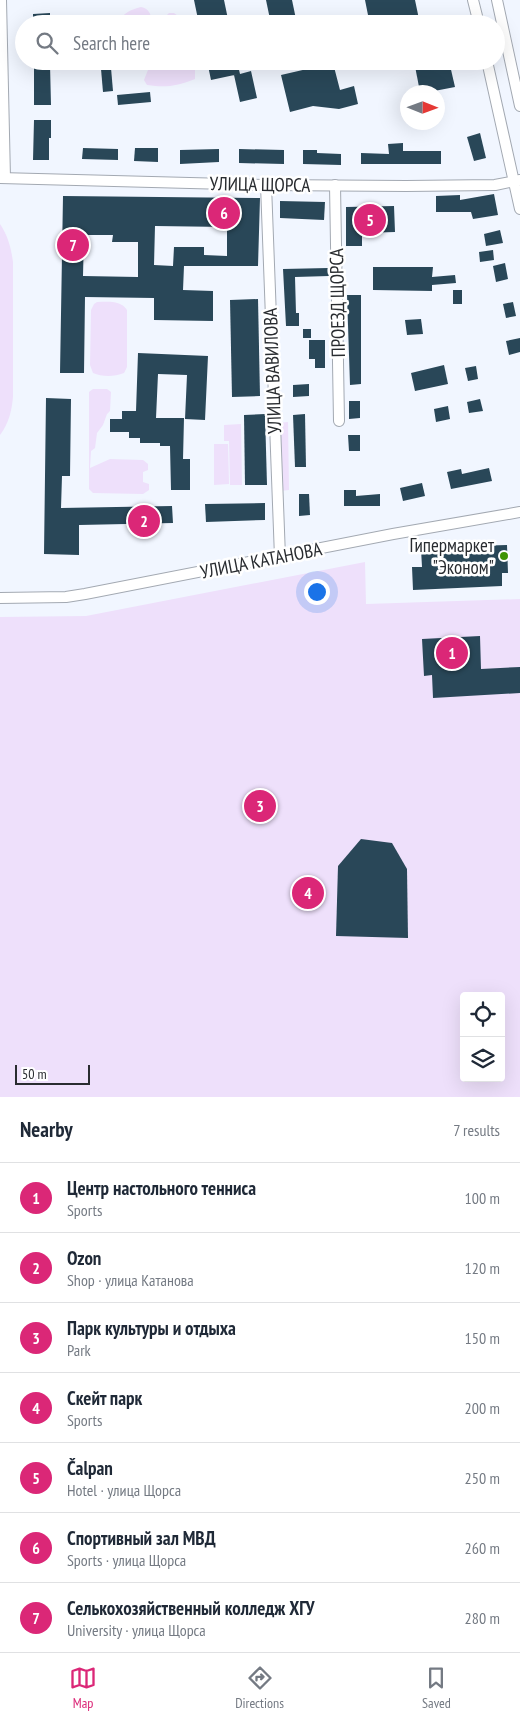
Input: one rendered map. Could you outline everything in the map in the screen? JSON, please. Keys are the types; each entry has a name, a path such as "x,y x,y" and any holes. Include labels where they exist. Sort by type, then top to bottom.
{"street":[{"path":"1,0 3,178"},
{"path":"473,0 476,15"},
{"path":"497,0 500,15"},
{"path":"505,37 520,106"},
{"path":"489,70 517,181 520,209"},
{"name":"УЛИЦА ЩОРСА","path":"3,178 266,185 406,186 495,185 517,181"},
{"name":"УЛИЦА ВАВИЛОВА","path":"266,185 280,557"},
{"name":"ПРОЕЗД ЩОРСА","path":"335,185 340,421"},
{"name":"УЛИЦА КАТАНОВА","path":"0,598 66,597 85,594 393,534 520,512"}],"shaded area":[{"path":"141,7 146,9 150,15 124,15"},
{"path":"148,70 195,70 195,79 177,85 147,85 144,80"},
{"path":"0,224 9,242 13,262 13,396 10,416 0,435"},
{"path":"97,302 118,303 127,310 127,367 124,373 108,376 93,373 90,365 91,310"},
{"path":"93,389 107,389 111,392 110,411 97,433 95,448 91,451 90,468 110,459 143,460 148,464 148,470 143,472 143,482 149,484 149,490 143,494 93,493 89,489 89,392"},
{"path":"288,422 289,490 280,491 278,423"},
{"path":"241,424 242,485 230,485 229,441 224,441 224,425"},
{"path":"214,444 228,444 229,484 214,485"},
{"path":"365,562 366,604 520,599 520,1097 0,1097 0,617 86,616"}],"building":[{"path":"194,0 224,0 227,15 197,15"},
{"path":"266,0 292,0 295,15 269,15"},
{"path":"365,0 415,0 418,15 368,15"},
{"path":"50,13 50,15 33,15"},
{"path":"34,70 50,70 51,105 34,105"},
{"path":"101,70 111,70 113,91 103,92"},
{"path":"209,70 239,70 240,74 251,71 257,98 240,102 234,75 211,80"},
{"path":"303,70 335,70 340,90 354,86 358,104 339,109 313,106 290,112 281,75"},
{"path":"416,70 451,70 455,87 445,89 445,85 419,85"},
{"path":"150,92 151,102 118,105 117,95"},
{"path":"34,120 51,120 49,160 33,160"},
{"path":"480,133 486,158 474,161 467,137"},
{"path":"403,143 403,151 441,151 441,164 361,164 361,153 389,154 388,144"},
{"path":"83,148 118,149 118,160 82,159"},
{"path":"135,148 158,148 158,162 134,161"},
{"path":"219,149 219,162 180,164 180,150"},
{"path":"239,149 284,150 284,164 239,163"},
{"path":"303,150 317,150 317,153 341,154 341,165 303,164"},
{"path":"494,194 498,215 473,219 471,212 436,212 436,196 460,195 460,200"},
{"path":"63,196 260,198 258,266 184,266 183,290 213,291 213,321 154,320 154,298 85,297 84,373 60,373","holes":["155,226 227,227 227,256 204,255 204,247 174,247 173,266 154,265","84,235 113,235 112,242 138,242 138,277 83,276"]},
{"path":"280,201 325,202 324,220 280,218"},
{"path":"394,206 395,232 362,233 362,246 346,246 346,207"},
{"path":"500,230 503,243 486,246 484,234"},
{"path":"493,250 494,260 480,262 479,252"},
{"path":"505,263 508,279 496,282 493,266"},
{"path":"373,267 433,267 432,277 455,275 456,283 432,285 432,291 373,290"},
{"path":"328,268 329,276 295,277 296,313 299,313 299,326 286,326 283,269"},
{"path":"453,290 462,290 462,304 453,304"},
{"path":"347,295 361,295 361,384 350,385"},
{"path":"258,299 260,396 232,397 230,300"},
{"path":"513,302 516,316 506,318 503,304"},
{"path":"421,319 423,334 407,335 405,320"},
{"path":"303,329 311,329 311,338 303,338"},
{"path":"520,338 520,352 509,355 506,341"},
{"path":"309,340 325,340 325,368 315,368 315,359 309,359"},
{"path":"138,353 208,356 205,420 185,419 187,375 158,374 156,418 184,418 183,459 190,459 190,490 171,490 170,446 160,446 160,443 140,443 140,438 129,438 129,432 110,432 110,419 122,419 122,411 136,411"},
{"path":"444,365 448,384 415,391 411,373"},
{"path":"476,366 478,379 468,381 465,368"},
{"path":"309,384 309,396 293,397 293,385"},
{"path":"46,398 71,399 70,476 62,476 61,508 172,506 173,523 79,525 79,555 44,554"},
{"path":"480,399 483,411 469,413 467,402"},
{"path":"349,401 360,401 360,418 349,419"},
{"path":"448,406 450,419 436,422 434,409"},
{"path":"265,414 267,485 245,485 244,415"},
{"path":"305,414 306,467 295,467 293,415"},
{"path":"348,435 360,435 360,451 349,451"},
{"path":"489,468 492,481 451,489 447,472 461,469 462,474"},
{"path":"422,483 425,496 403,501 400,488"},
{"path":"344,490 356,490 356,496 380,494 380,506 344,506"},
{"path":"299,494 309,494 310,515 299,516"},
{"path":"265,503 265,520 206,522 205,504"},
{"path":"464,544 473,546 507,545 508,573 502,573 502,586 413,590 412,567 422,567 421,549 456,547"},
{"path":"480,636 481,669 520,667 520,693 433,698 432,675 424,676 422,639"},
{"path":"361,839 392,843 407,869 408,938 336,936 338,866"}],"place":[{"name":"Спортивный зал МВД","path":"224,213"},
{"name":"Čalpan","path":"370,220"},
{"name":"Селькохозяйственный колледж ХГУ","path":"73,245"},
{"name":"Ozon","path":"144,521"},
{"name":"Гипермаркет \"Эконом\"","path":"504,556"},
{"name":"Центр настольного тенниса","path":"452,653"},
{"name":"Парк культуры и отдыха","path":"260,806"},
{"name":"Скейт парк","path":"308,893"}]}
